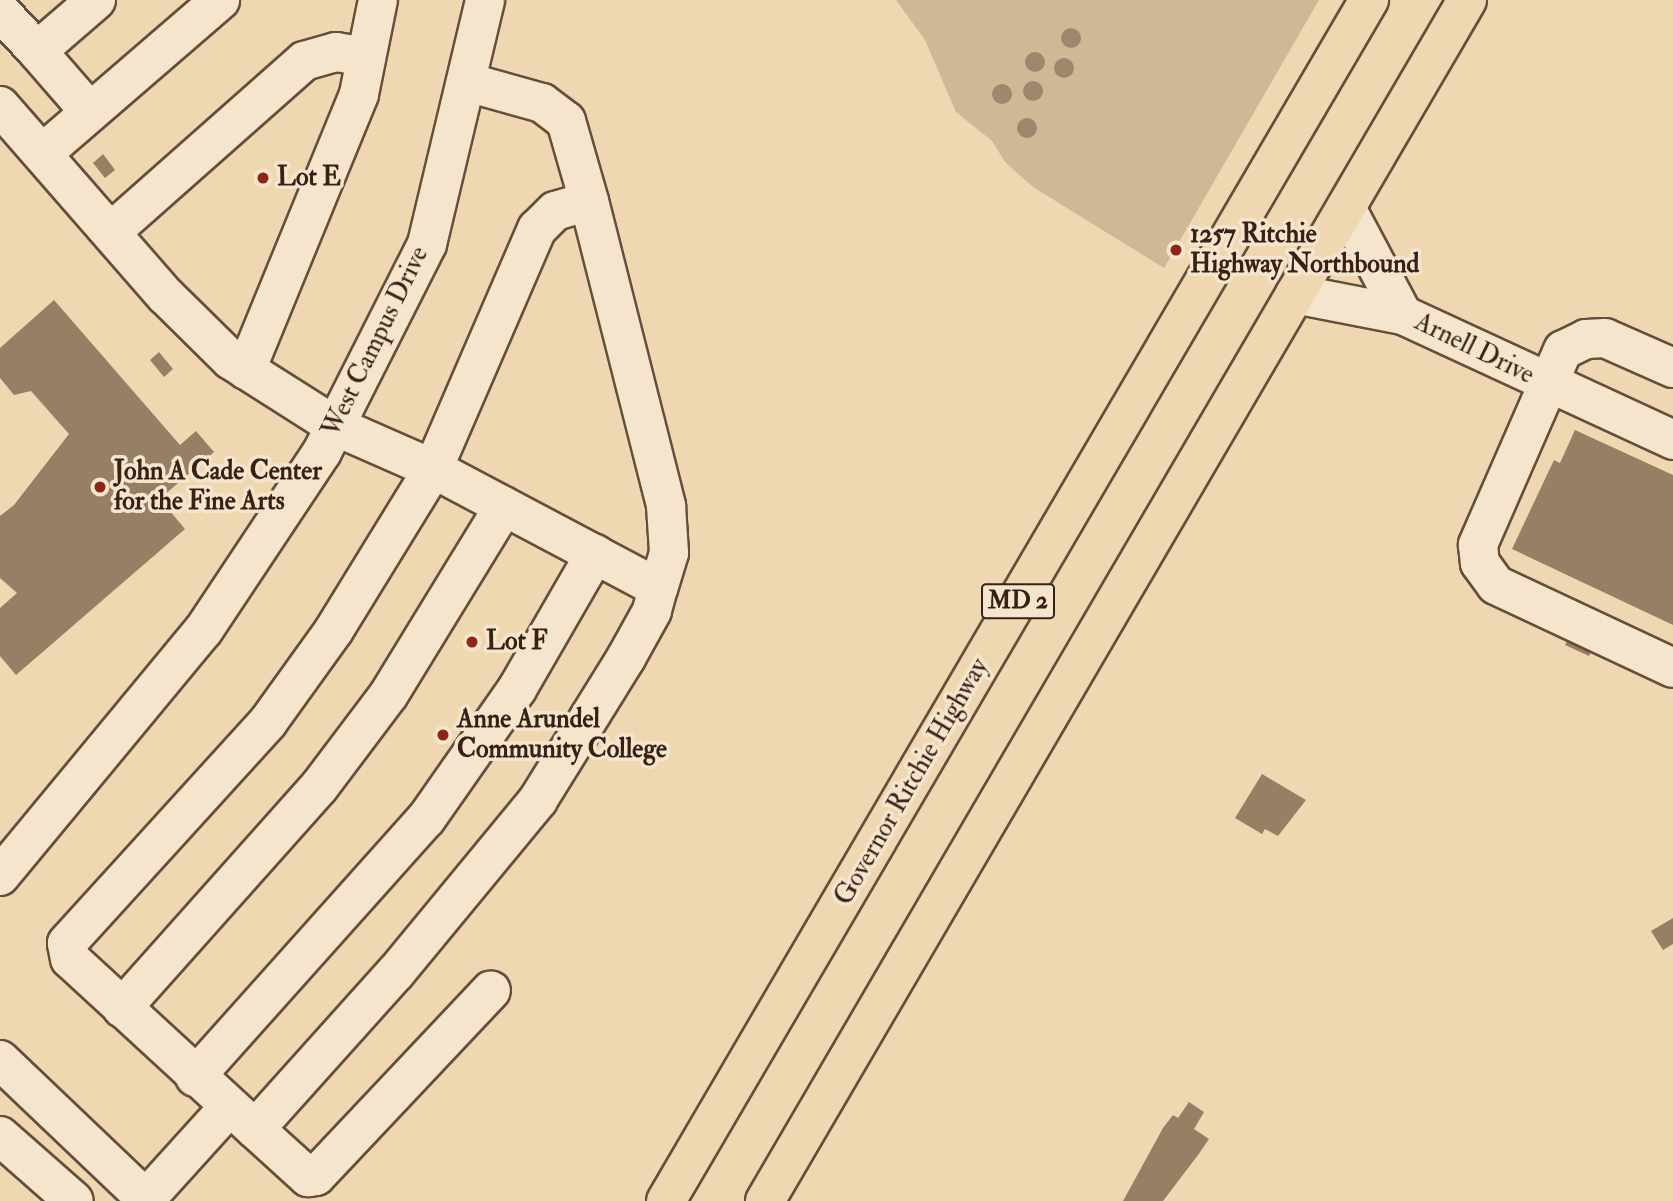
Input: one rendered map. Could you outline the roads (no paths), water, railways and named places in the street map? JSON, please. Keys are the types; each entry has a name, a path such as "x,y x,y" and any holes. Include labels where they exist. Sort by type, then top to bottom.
{"highway":[{"name":"Governor Ritchie Highway","path":"666,1201 1369,0"},
{"path":"765,1201 1467,0"}],"street":[{"path":"37,51 96,0"},
{"path":"43,153 220,0"},
{"path":"246,370 359,94 378,0"},
{"name":"West Campus Drive","path":"0,876 202,631 335,426 427,244 485,0"},
{"path":"0,10 90,112"},
{"path":"111,232 304,61 336,52 366,57"},
{"path":"0,1060 146,1200 242,1119 396,972 538,800 652,611 669,553 666,506 589,201 566,121 542,103 467,82"},
{"path":"0,106 166,296 246,370 335,426 433,469 658,588"},
{"path":"491,990 316,1176 308,1177 195,1077 70,959 67,943 268,722 334,630 433,469 537,229 555,211 589,201"},
{"name":"Arnell Drive","path":"1346,208 1403,315"},
{"name":"Arnell Drive","path":"1295,294 1403,315 1673,440"},
{"name":"Arnell Drive","path":"1545,383 1563,349 1586,339 1605,338 1673,368"},
{"path":"1545,383 1478,545 1480,563 1496,585 1673,668"},
{"path":"122,1008 319,787 388,694 504,506"},
{"path":"195,1077 426,818 517,689 595,554"},
{"path":"0,1136 74,1201"}],"place":[{"name":"Lot E","path":"263,178"},
{"name":"1257 Ritchie Highway Northbound","path":"1176,250"},
{"name":"John A Cade Center for the Fine Arts","path":"100,487"},
{"name":"Lot F","path":"472,642"},
{"name":"Anne Arundel Community College","path":"443,735"}]}
